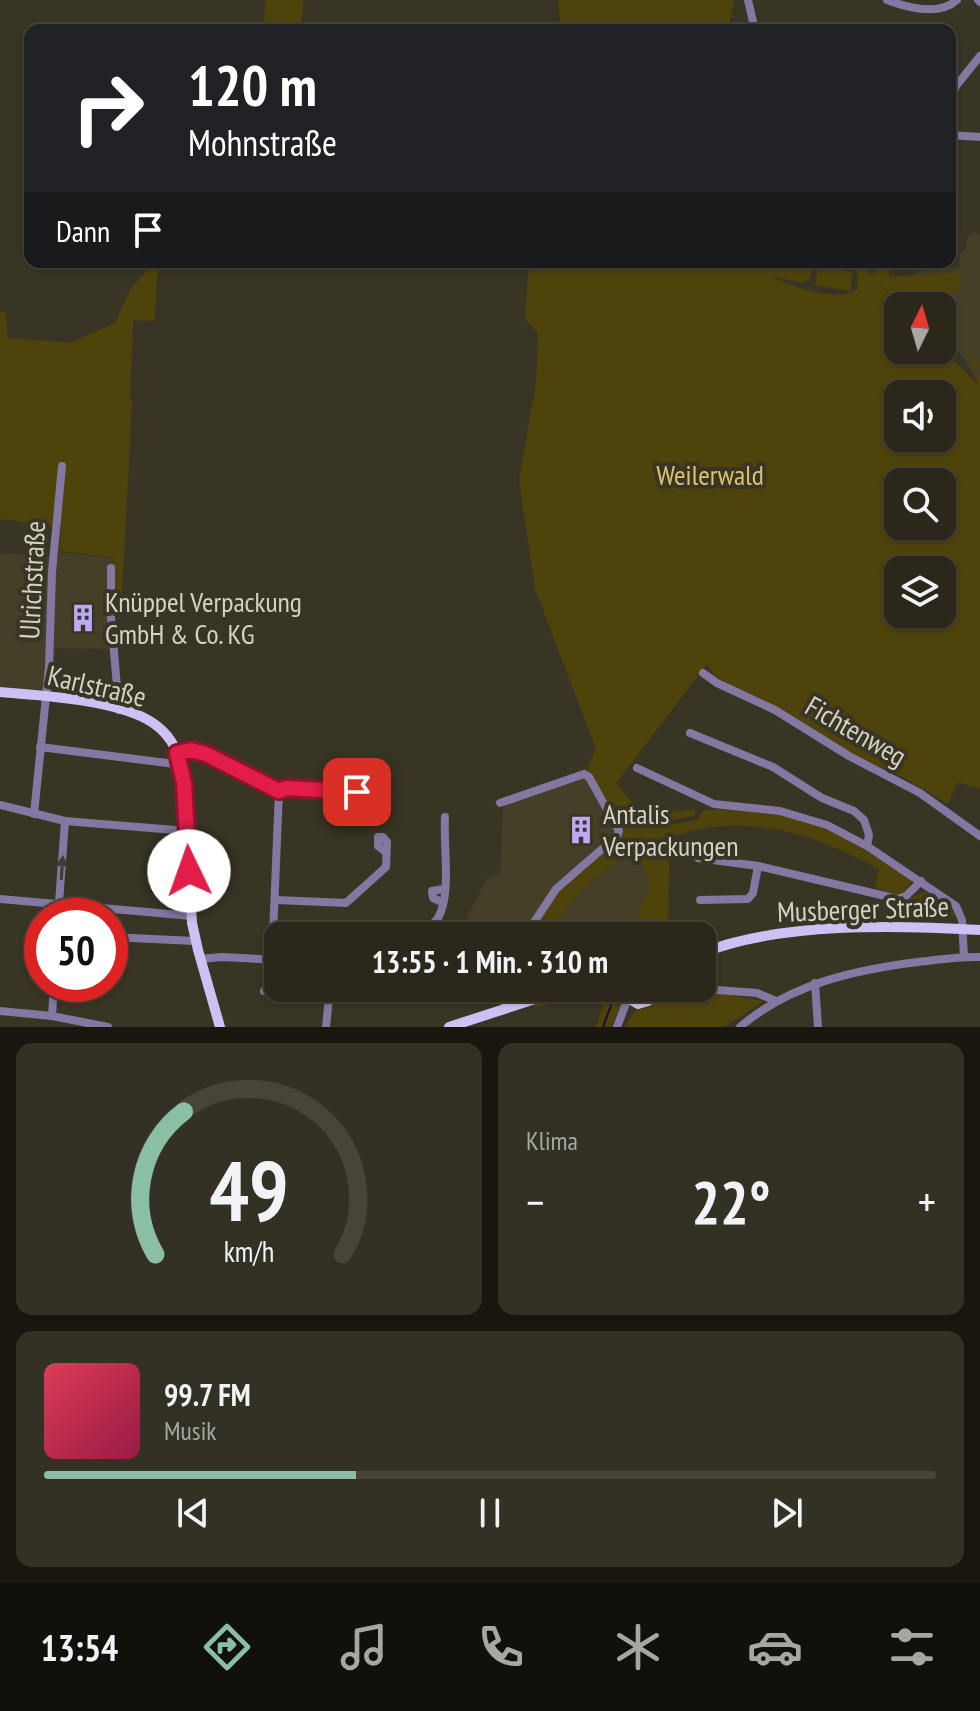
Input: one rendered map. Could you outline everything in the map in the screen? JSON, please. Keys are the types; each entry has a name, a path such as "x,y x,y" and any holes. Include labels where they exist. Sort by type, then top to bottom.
{"main road":[{"name":"Karlstraße","path":"0,692 119,710 156,725 171,741 183,775 195,941 220,1027"},
{"name":"Musberger Straße","path":"716,949 758,938 810,930 980,930"},
{"path":"449,1027 526,1002"}],"street":[{"path":"748,0 754,24"},
{"path":"887,0 908,6 941,9 957,0"},
{"path":"956,86 980,56"},
{"path":"956,135 980,137"},
{"name":"Ulrichstraße","path":"34,814 53,611 52,572 62,466"},
{"path":"111,568 111,617 119,710"},
{"name":"Fichtenweg","path":"703,673 920,793 980,836"},
{"path":"690,733 773,767 822,798 854,811 864,820 869,835 867,846"},
{"path":"40,747 176,758 191,750 206,754 279,791"},
{"path":"637,768 708,802 805,817 867,846 956,906 961,914 964,957"},
{"path":"500,803 584,774 589,777 619,831 556,889 534,922"},
{"path":"279,791 286,788 367,793"},
{"path":"276,922 279,791"},
{"path":"0,805 65,821 187,831"},
{"path":"433,922 437,919 444,889 445,817"},
{"path":"59,898 65,821"},
{"path":"276,900 346,903 385,869 386,852"},
{"path":"698,858 758,866 898,899 906,896 921,881"},
{"path":"700,900 748,899 753,893 758,866"},
{"path":"0,899 24,901"},
{"path":"128,910 192,916"},
{"path":"128,938 195,941"},
{"path":"740,1027 776,1001 815,983 883,967 980,957"},
{"path":"200,959 264,959"},
{"path":"815,983 818,1027"},
{"path":"716,990 757,993 776,1001"},
{"path":"326,1027 329,1002"},
{"path":"505,1002 505,1009"},
{"path":"619,1023 625,1002"},
{"path":"0,1011 108,1027"}],"shaded area":[{"path":"974,232 980,236 980,384 956,350 956,292 920,292 918,271 959,267 960,254 965,249 968,236"},
{"path":"59,552 113,558 111,617 118,649 56,648 52,693 0,688 0,553 58,558"},
{"path":"587,768 624,829 538,922 468,922 466,919 486,880 500,873 503,807 545,784"},
{"path":"636,850 650,883 636,922 556,922 572,899 616,861"}],"green space":[{"path":"265,0 304,0 301,22 314,23 314,24 264,24"},
{"path":"558,0 734,0 729,24 560,24"},
{"path":"149,268 160,268 155,321 133,320 132,403 121,610 117,609 113,557 59,551 61,527 0,519 0,312 5,312 8,338 70,343 115,323 130,290"},
{"name":"Weilerwald","path":"529,268 813,268 809,279 802,283 770,276 802,288 839,295 858,289 857,272 851,268 865,268 871,275 880,268 891,268 888,277 959,272 961,291 951,292 887,292 874,278 886,292 884,364 956,363 979,386 971,367 975,364 971,358 966,360 968,353 974,356 976,362 980,360 980,364 973,369 980,379 980,789 958,782 948,804 902,777 847,752 715,676 707,664 616,783 643,815 696,809 694,816 653,824 655,827 697,820 704,810 766,812 815,825 862,848 913,880 902,895 875,888 879,869 826,844 773,829 719,827 690,831 661,841 669,860 668,922 636,922 650,883 636,850 608,867 586,887 557,922 534,922 549,897 624,829 587,768 596,749 535,589 519,480 536,383 538,334 525,318"},
{"path":"818,268 853,272 850,291 815,285"},
{"path":"923,892 942,900 955,916 902,920 903,902"},
{"path":"716,993 764,1001 724,1027 625,1027 636,1010 653,1002 716,1002"},
{"path":"540,1002 557,1002 535,1008 533,1004"},
{"path":"604,1002 623,1002 611,1027 596,1027"}],"waterway":[{"path":"603,1027 612,1002"}],"place":[{"name":"Knüppel Verpackung GmbH & Co. KG","path":"83,618"},
{"name":"Antalis Verpackungen","path":"581,830"}],"route":[{"path":"189,871 184,783 177,753 191,750 206,754 279,791 286,788 357,792"}]}
